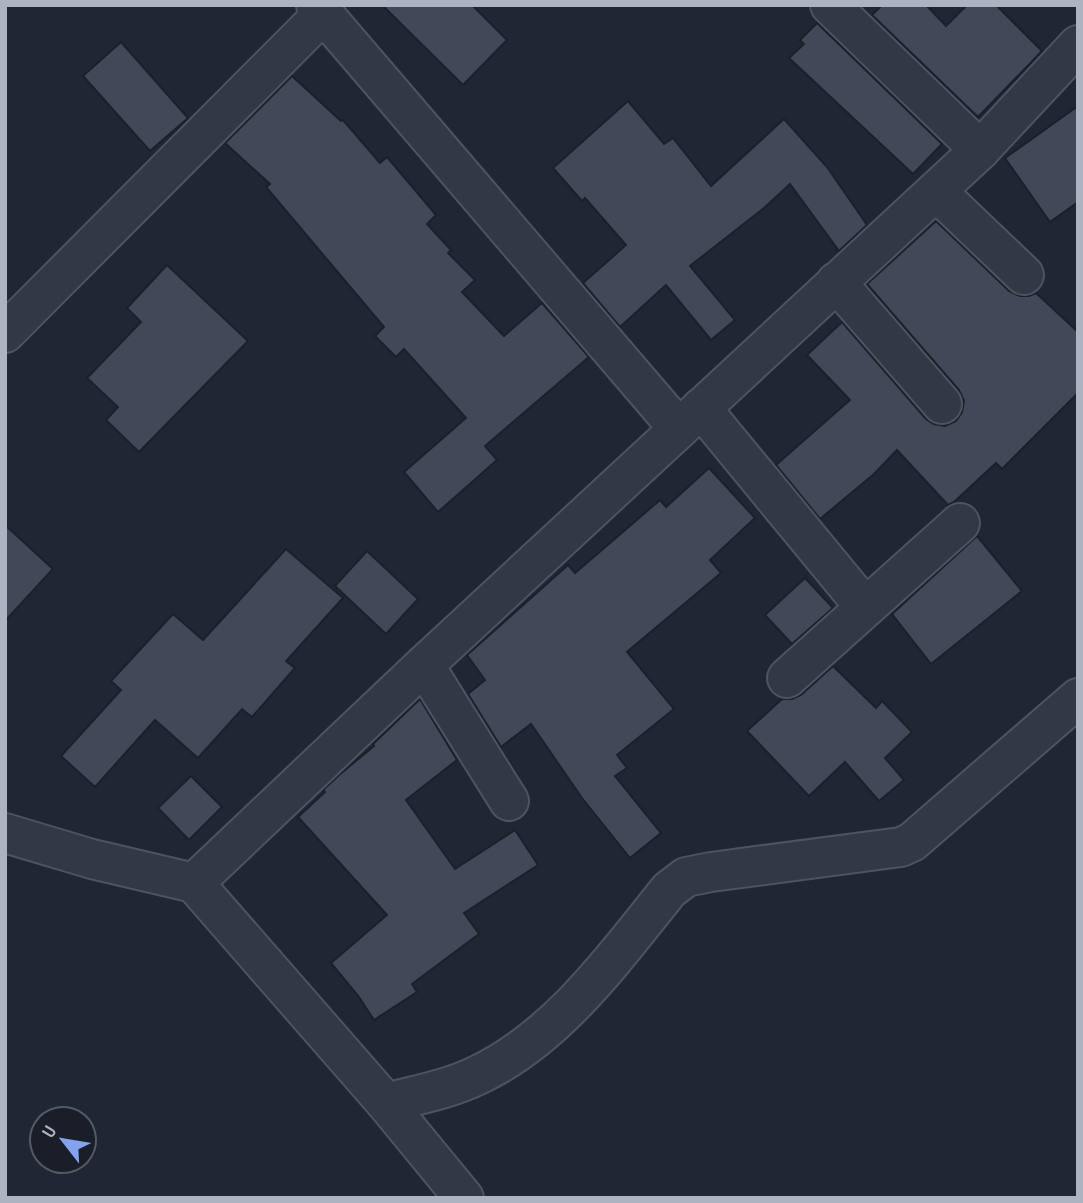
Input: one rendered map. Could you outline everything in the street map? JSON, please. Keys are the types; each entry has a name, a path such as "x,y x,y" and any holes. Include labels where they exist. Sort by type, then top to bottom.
{"street":[{"path":"830,5 980,150"},
{"path":"5,333 320,10 864,606"},
{"path":"194,883 424,665 980,150 1078,46"},
{"path":"936,191 1024,275"},
{"path":"836,282 942,404"},
{"path":"787,678 864,606 960,523"},
{"path":"424,665 509,801"},
{"path":"386,1103 478,1076 523,1048 571,1006 669,890 686,877 894,848 912,842 1078,698"},
{"path":"5,833 92,859 194,883 386,1103 464,1198"}],"building":[{"path":"382,5 472,5 507,40 463,85"},
{"path":"882,5 926,5 946,26 967,5 996,5 1042,51 978,117 872,15"},
{"path":"817,23 942,144 913,174 789,58 804,44 800,40"},
{"path":"121,42 188,118 150,151 83,76"},
{"path":"292,76 343,120 380,163 387,157 436,215 427,224 451,250 448,253 475,280 462,292 504,336 542,303 589,357 485,446 497,460 438,512 404,472 466,418 404,349 396,357 375,336 384,327 266,187 270,184 225,143"},
{"path":"628,101 664,144 673,138 711,186 784,119 827,167 867,225 839,251 790,184 690,266 735,320 711,340 666,285 620,327 583,283 626,245 585,198 582,201 553,168"},
{"path":"1078,106 1078,202 1050,222 1005,158"},
{"path":"936,221 1009,291 1020,296 1036,293 1078,332 1078,393 1002,469 996,463 948,505 897,450 874,474 820,519 776,465 850,400 807,355 842,322 926,419 945,426 956,421 962,412 964,401 959,390 867,284"},
{"path":"167,265 248,341 139,452 106,420 118,407 87,378 141,322 127,308"},
{"path":"709,468 755,518 710,560 721,573 627,652 674,709 617,755 627,768 615,776 661,833 630,858 582,798 531,724 501,747 468,694 485,680 467,655 568,565 575,573 660,500 666,507"},
{"path":"5,525 53,569 5,621"},
{"path":"977,536 1022,591 931,664 892,614"},
{"path":"286,549 343,598 286,661 295,668 252,717 242,709 198,758 155,720 95,787 61,756 121,690 111,681 173,614 203,640"},
{"path":"367,551 418,599 386,634 335,586"},
{"path":"805,578 833,608 792,644 765,615"},
{"path":"833,666 876,708 882,701 912,732 885,758 904,780 879,801 845,762 809,796 747,731 782,699 801,695"},
{"path":"420,699 457,760 406,800 455,869 515,830 538,865 464,913 479,934 412,984 417,992 374,1020 331,963 387,915 298,817"},
{"path":"191,776 222,807 189,840 158,808"}]}
